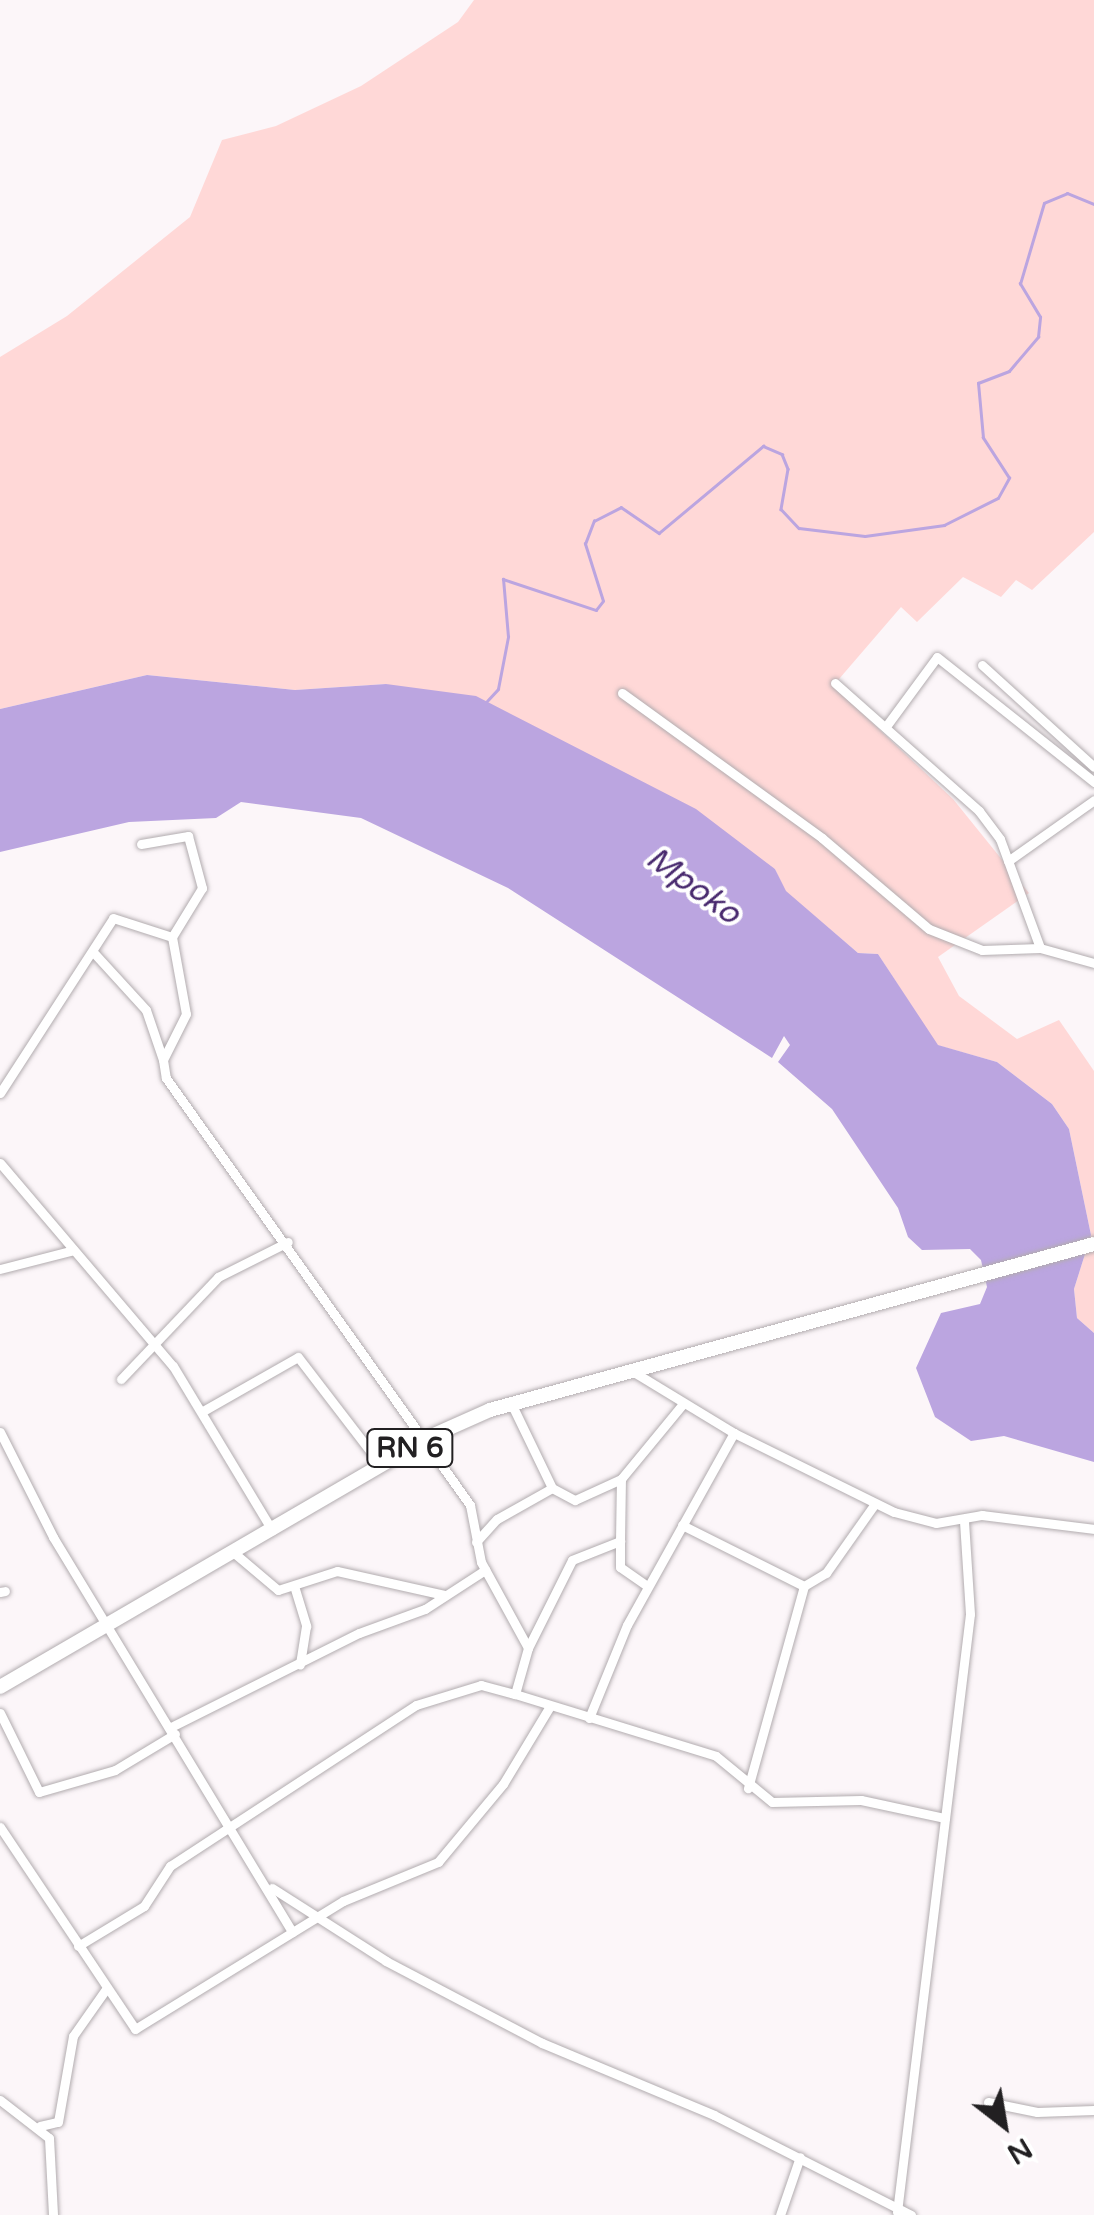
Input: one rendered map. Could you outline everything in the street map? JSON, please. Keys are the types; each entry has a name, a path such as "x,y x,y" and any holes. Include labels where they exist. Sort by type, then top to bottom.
{"main road":[{"name":"RN 6","path":"0,1687 427,1438 512,1402 1094,1244"}],"street":[{"path":"887,725 937,657 1094,782"},
{"path":"982,665 1094,767"},
{"path":"836,683 980,811 1008,861 1040,948"},
{"path":"622,693 822,838 929,929 1004,954 1040,948 1094,964"},
{"path":"1008,861 1094,800"},
{"path":"141,844 178,833 192,844 202,888 172,937 186,1014 163,1060"},
{"path":"0,1093 117,917 172,937"},
{"path":"94,953 146,1010 184,1108 288,1242 427,1438 470,1506 485,1570 528,1648"},
{"path":"0,1163 154,1342 203,1411 272,1530"},
{"path":"121,1380 218,1277 288,1242"},
{"path":"0,1270 74,1250"},
{"path":"203,1411 298,1357 382,1465"},
{"path":"632,1370 682,1405 874,1505 936,1523 964,1522 982,1515 1094,1529"},
{"path":"512,1402 552,1488 576,1500 621,1479 682,1405"},
{"path":"589,1718 647,1586 734,1433"},
{"path":"2,1439 108,1625 272,1888 292,1932"},
{"path":"621,1479 620,1567 647,1586"},
{"path":"476,1542 496,1519 552,1488"},
{"path":"748,1788 804,1586 826,1574 874,1505"},
{"path":"897,2212 970,1614 964,1522"},
{"path":"682,1524 804,1586"},
{"path":"515,1694 528,1648 572,1560 620,1542"},
{"path":"233,1552 249,1574 278,1590 295,1589 336,1571 444,1595"},
{"path":"0,1712 39,1792 103,1775 173,1730 444,1595 485,1570"},
{"path":"295,1589 306,1626 300,1665"},
{"path":"78,1946 144,1906 161,1873 416,1705 481,1685 716,1756 748,1788 790,1805 861,1800 945,1818"},
{"path":"0,1827 134,2028 314,1917 438,1862 504,1784 550,1706"},
{"path":"272,1888 314,1917 542,2043 800,2157 897,2212 912,2215"},
{"path":"40,2126 58,2122 73,2036 106,1989"},
{"path":"0,2100 40,2126 48,2138 53,2215"},
{"path":"988,2102 1037,2112 1094,2110"},
{"path":"780,2215 800,2157"}],"shaded area":[{"path":"474,0 1094,0 1094,532 1032,590 1016,580 1001,597 963,577 917,622 901,607 833,686 953,799 1029,893 938,957 959,996 1017,1039 1059,1020 1094,1071 1094,1333 1077,1318 1074,1289 1091,1235 1069,1129 1052,1104 997,1062 937,1045 878,954 858,953 785,891 775,869 386,684 295,690 147,675 0,709 0,357 67,316 190,217 222,140 276,126 361,86 458,22"}],"water":[{"name":"Mpoko","path":"147,675 295,690 386,684 476,696 696,809 775,869 786,891 858,953 878,954 938,1045 997,1062 1052,1104 1069,1129 1091,1235 1074,1289 1077,1318 1094,1333 1094,1462 1004,1436 971,1441 935,1417 916,1368 941,1313 980,1304 987,1287 981,1260 970,1249 922,1250 908,1237 898,1208 832,1109 778,1062 790,1045 784,1036 772,1058 508,888 361,818 241,802 216,818 129,822 0,852 0,709"}],"waterway":[{"path":"487,701 498,689 508,637 503,579 596,610 603,601 585,544 594,521 621,507 659,533 763,446 782,454 788,469 781,509 799,528 865,536 944,525 998,498 1009,478 983,438 978,383 1009,371 1038,337 1040,317 1020,284 1044,203 1067,193 1094,204"}]}
